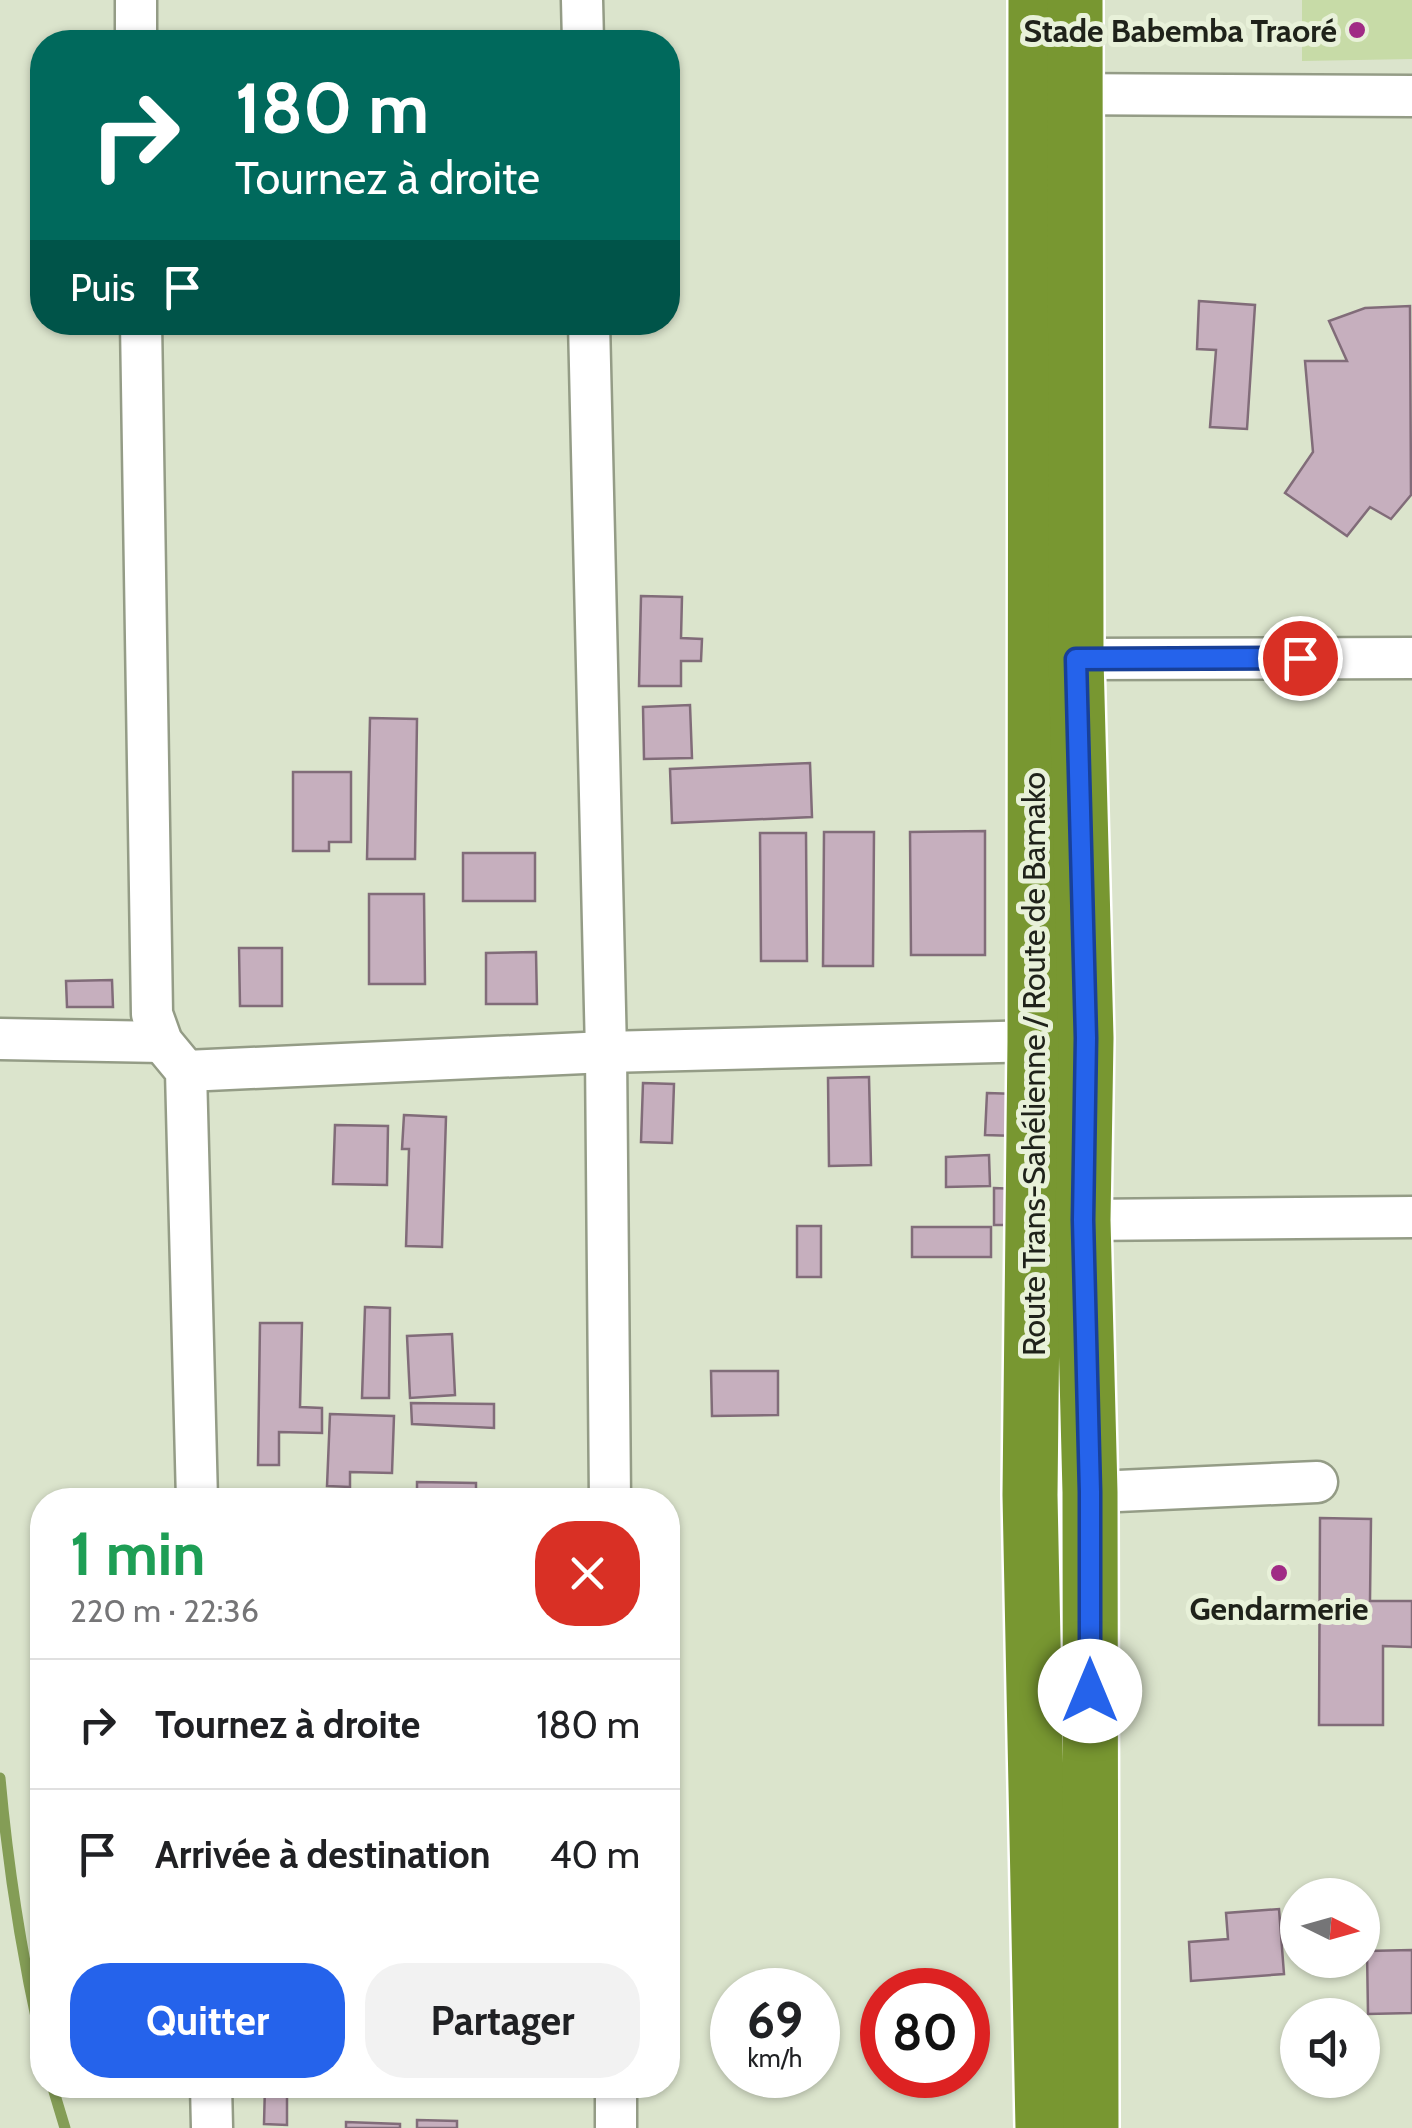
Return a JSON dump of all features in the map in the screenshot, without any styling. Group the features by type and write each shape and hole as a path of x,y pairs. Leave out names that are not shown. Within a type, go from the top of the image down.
{"highway":[{"name":"Route Trans-Sahélienne / Route de Bamako","path":"1036,0 1055,94 1056,661 1035,1041 1030,1495 1044,2128"},
{"name":"Route Trans-Sahélienne / Route de Bamako","path":"1055,94 1075,0"},
{"name":"Route Trans-Sahélienne / Route de Bamako","path":"1056,661 1086,1038 1083,1220 1090,1492 1091,2128"}],"street":[{"path":"136,0 136,30"},
{"path":"582,0 582,30"},
{"path":"1055,94 1412,96"},
{"path":"141,335 152,1014 174,1056 195,1488"},
{"path":"589,335 606,1052 610,1488"},
{"path":"1056,661 1412,658"},
{"path":"0,1039 174,1056 606,1052 1035,1041"},
{"path":"1083,1220 1412,1217"},
{"path":"1030,1495 1317,1482"},
{"path":"211,2098 212,2128"},
{"path":"616,2098 616,2128"}],"green space":[{"name":"Stade Babemba Traoré","path":"1302,0 1412,0 1412,59 1302,61"}],"building":[{"path":"1199,301 1255,305 1247,429 1210,427 1216,350 1197,349"},
{"path":"1410,306 1411,495 1391,519 1370,507 1347,536 1285,493 1313,452 1305,361 1347,361 1329,321 1365,308"},
{"path":"641,596 682,597 681,638 702,639 701,661 681,661 681,686 639,686"},
{"path":"690,705 692,758 644,759 643,707"},
{"path":"370,718 417,719 415,859 367,859"},
{"path":"810,763 812,817 672,823 670,769"},
{"path":"293,772 351,772 351,842 329,842 329,851 293,851"},
{"path":"985,831 985,955 911,955 910,832"},
{"path":"824,832 874,832 873,966 823,966"},
{"path":"760,833 806,833 807,961 761,961"},
{"path":"463,853 535,853 535,901 463,901"},
{"path":"369,894 424,894 425,984 369,984"},
{"path":"239,948 282,948 282,1006 240,1006"},
{"path":"536,952 537,1004 486,1004 486,953"},
{"path":"112,980 113,1007 67,1007 66,981"},
{"path":"869,1077 871,1165 829,1166 828,1078"},
{"path":"643,1083 674,1084 672,1143 641,1142"},
{"path":"987,1093 1020,1094 1019,1136 985,1135"},
{"path":"404,1115 446,1117 442,1247 406,1246 409,1149 402,1149"},
{"path":"335,1125 388,1126 387,1185 333,1184"},
{"path":"989,1155 990,1186 946,1187 946,1157"},
{"path":"994,1188 1017,1189 1017,1225 994,1225"},
{"path":"797,1226 821,1226 821,1277 797,1277"},
{"path":"912,1227 991,1227 991,1257 912,1257"},
{"path":"365,1307 390,1308 389,1398 362,1398"},
{"path":"260,1323 302,1323 300,1407 322,1408 322,1433 279,1432 279,1465 258,1465"},
{"path":"452,1334 455,1395 410,1398 407,1336"},
{"path":"711,1371 778,1371 778,1415 712,1416"},
{"path":"411,1403 494,1404 494,1428 412,1424"},
{"path":"330,1414 394,1416 392,1473 350,1472 350,1487 327,1486"},
{"path":"417,1482 476,1483 476,1488 417,1488"},
{"path":"1320,1518 1371,1519 1370,1601 1412,1601 1412,1647 1383,1646 1383,1725 1319,1725"},
{"path":"1279,1909 1280,1974 1191,1981 1189,1942 1228,1939 1226,1913"},
{"path":"1412,1950 1412,2013 1380,2014 1380,1998 1368,1998 1367,1978 1380,1978 1380,1951"},
{"path":"265,2098 287,2098 287,2125 264,2124"},
{"path":"417,2120 457,2121 457,2128 417,2128"},
{"path":"346,2122 400,2124 400,2128 346,2128"}],"waterway":[{"path":"0,1778 16,1912 30,1988"},
{"path":"56,2098 65,2128"}],"place":[{"name":"Stade Babemba Traoré","path":"1357,30"},
{"name":"Gendarmerie","path":"1279,1573"}],"route":[{"path":"1090,1691 1083,1220 1086,1038 1076,659 1300,658"}]}
